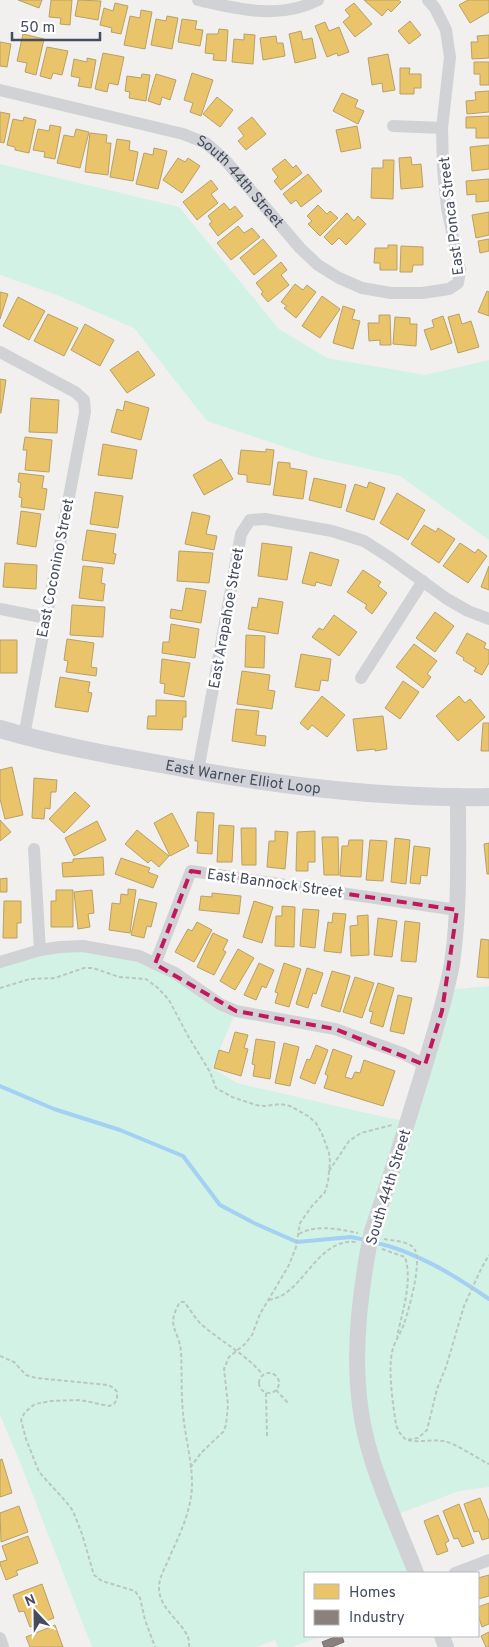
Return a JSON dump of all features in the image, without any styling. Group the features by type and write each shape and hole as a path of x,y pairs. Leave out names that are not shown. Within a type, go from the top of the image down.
{"main road":[{"name":"East Warner Elliot Loop","path":"0,729 111,756 302,787 372,793 489,797"}],"street":[{"path":"198,0 258,11 278,12 298,8 318,0"},
{"name":"East Ponca Street","path":"428,0 435,8 446,30 450,57 442,128 443,169 447,208 460,270 458,283"},
{"name":"South 44th Street","path":"0,90 183,134 206,143 226,161 300,248 318,265 339,278 362,288 391,293 422,293 449,289 458,283"},
{"path":"393,126 442,128"},
{"name":"East Coconino Street","path":"0,352 75,392 84,400 84,412 24,736"},
{"name":"East Arapahoe Street","path":"198,771 241,534 250,520 265,519 332,531 364,541 468,611 489,619"},
{"path":"361,678 423,581"},
{"path":"0,609 46,618"},
{"name":"South 44th Street","path":"416,1572 370,1455 361,1414 356,1344 361,1290 361,1246 364,1232 408,1121 442,1011 452,962 457,910 458,796"},
{"path":"34,849 40,950"},
{"name":"East Bannock Street","path":"155,964 191,871 457,910"},
{"path":"0,962 40,950 82,946 139,956 175,973 220,1004 236,1012 335,1029 404,1054 425,1065"},
{"path":"458,1572 489,1560"},
{"path":"0,1638 3,1647"}],"path":[{"path":"0,988 30,979 54,978 84,968 93,968 119,977 146,979 169,1000 210,1072 216,1088 232,1097 256,1105 280,1104 290,1106 316,1123 326,1144 329,1153 329,1171 325,1192 300,1223 289,1265 260,1314 252,1335 245,1344 228,1357 224,1369 228,1405 226,1425 223,1432 190,1468"},
{"path":"329,1171 349,1142 361,1133 408,1121"},
{"path":"298,1235 309,1229 328,1228 364,1232"},
{"path":"389,1240 410,1245 415,1248 418,1256 418,1268 408,1311 392,1352 394,1412 398,1432 406,1440 416,1442 445,1441 458,1446 472,1456 489,1464"},
{"path":"269,1300 282,1296 312,1264 330,1249 344,1242 361,1246"},
{"path":"386,1250 404,1257 408,1267 397,1340"},
{"path":"406,1440 418,1438 427,1430 437,1389 446,1367 464,1306 480,1269 489,1255"},
{"path":"189,1647 190,1643 187,1634 161,1599 159,1588 161,1576 183,1525 192,1498 182,1411 181,1352 172,1321 180,1302 184,1302 201,1324 237,1350 256,1366 263,1375"},
{"path":"0,1356 14,1362 26,1375 54,1380 102,1384 114,1388 118,1392 118,1399 109,1406 80,1400 35,1404 25,1412 21,1420 39,1472 73,1511 94,1575 102,1580 135,1591 140,1598 145,1620 155,1647"},
{"path":"274,1374 278,1379 279,1385 276,1390 271,1393 266,1392 259,1386 259,1379 263,1375 274,1374"},
{"path":"276,1390 289,1404"},
{"path":"266,1392 266,1436"}],"highlighted area":[{"path":"191,871 457,910 442,1011 425,1065 335,1029 236,1011 155,964"}],"green space":[{"path":"0,164 179,207 279,329 327,358 425,375 489,360 489,540 400,476 314,457 207,421 134,328 57,295 0,275"},
{"path":"60,947 139,956 236,1011 212,1068 237,1083 408,1121 446,990 489,986 489,1487 459,1491 393,1516 416,1572 304,1572 304,1637 318,1637 293,1647 278,1647 275,1640 255,1647 92,1647 0,1415 0,962"}],"building: Homes":[{"path":"18,0 42,0 39,8"},
{"path":"51,0 72,0 70,25 60,24 61,18 49,17"},
{"path":"78,0 101,1 98,20 75,16"},
{"path":"364,0 398,0 401,2 391,12 388,9 382,16"},
{"path":"468,0 489,0 489,12 470,23 459,5"},
{"path":"115,3 128,6 121,34 111,32 112,28 100,25 104,8 113,11"},
{"path":"354,3 372,24 355,37 343,22 350,16 345,10"},
{"path":"141,10 152,12 145,49 124,45 130,16 140,18"},
{"path":"167,16 178,18 172,49 151,45 156,19 166,21"},
{"path":"182,19 197,21 195,29 203,30 200,46 178,42"},
{"path":"410,21 421,35 409,44 398,31"},
{"path":"325,22 329,31 339,27 349,52 338,56 337,53 327,57 315,26"},
{"path":"219,29 228,30 226,61 213,60 214,54 205,53 207,34 218,34"},
{"path":"301,31 303,40 312,38 316,58 295,63 289,34"},
{"path":"23,34 44,39 36,75 25,72 27,63 17,61"},
{"path":"244,34 255,35 253,64 232,62 234,39 244,40"},
{"path":"489,35 489,58 472,59 471,42 478,42 477,36"},
{"path":"276,36 277,43 283,43 285,56 263,60 260,38"},
{"path":"0,42 11,44 7,67 0,66"},
{"path":"47,47 68,51 62,75 53,73 51,79 40,76"},
{"path":"103,53 124,57 118,85 109,83 107,92 95,89"},
{"path":"388,54 395,90 383,92 382,83 372,85 368,58"},
{"path":"87,58 96,60 91,88 78,86 80,78 71,76 74,59 87,62"},
{"path":"474,62 489,62 489,85 480,85 480,74 474,74"},
{"path":"400,68 410,68 409,74 421,74 421,88 414,88 414,94 400,94"},
{"path":"192,73 213,80 201,116 190,112 193,103 184,100"},
{"path":"142,74 150,75 146,101 129,98 130,92 125,91 127,76 141,78"},
{"path":"156,74 176,80 170,100 162,97 160,105 148,101"},
{"path":"489,91 489,112 467,114 466,101 476,100 475,92"},
{"path":"342,93 358,100 355,107 364,111 358,124 333,111"},
{"path":"217,97 233,110 220,127 203,114"},
{"path":"0,112 10,114 4,143 0,142"},
{"path":"489,116 489,138 476,138 476,128 466,128 466,117"},
{"path":"24,117 36,120 29,153 15,150 15,147 7,145 13,119 23,121"},
{"path":"252,117 266,134 246,150 238,141 244,136 238,128"},
{"path":"50,125 61,127 55,159 44,157 45,152 33,150 38,129 49,131"},
{"path":"357,126 361,148 341,152 336,130"},
{"path":"76,129 89,132 80,168 57,163 64,135 74,137"},
{"path":"90,133 107,135 106,143 111,143 108,175 85,172"},
{"path":"117,139 130,141 129,150 138,152 133,181 110,177"},
{"path":"489,145 489,169 472,171 470,147"},
{"path":"154,148 167,151 158,189 136,184 144,153 153,155"},
{"path":"411,157 412,165 421,164 423,187 401,189 399,158"},
{"path":"178,158 185,162 188,158 200,166 182,193 163,180"},
{"path":"285,159 293,168 296,165 302,173 281,190 274,181 278,177 272,169"},
{"path":"383,160 394,160 393,199 371,198 372,168 383,168"},
{"path":"308,174 322,191 301,207 296,200 291,204 283,194"},
{"path":"489,179 489,201 476,202 476,194 467,195 466,181"},
{"path":"211,180 218,189 211,194 218,203 197,220 183,202"},
{"path":"224,203 230,210 235,206 243,216 218,236 209,224 212,222 208,216"},
{"path":"318,205 327,214 330,211 338,218 320,236 308,224 312,221 307,216"},
{"path":"489,212 489,235 476,238 472,215"},
{"path":"347,213 354,221 358,216 366,224 346,245 339,238 332,245 324,237"},
{"path":"238,226 244,233 252,228 260,237 231,260 217,243"},
{"path":"263,239 277,256 254,275 240,258"},
{"path":"489,239 489,251 480,253 478,241"},
{"path":"388,245 397,245 397,270 380,270 380,263 374,263 375,248 388,248"},
{"path":"401,246 423,247 423,265 413,265 412,272 400,272"},
{"path":"281,262 287,270 281,275 289,285 268,302 261,294 263,292 256,283"},
{"path":"295,284 303,290 307,285 316,292 296,318 284,308 287,306 281,302"},
{"path":"487,291 489,292 489,316 478,312"},
{"path":"0,292 8,294 0,319"},
{"path":"322,296 340,309 320,338 302,326"},
{"path":"18,297 45,311 29,340 3,326"},
{"path":"343,306 355,310 352,319 360,321 353,349 333,343"},
{"path":"48,314 78,328 64,356 34,341"},
{"path":"459,314 462,324 471,321 479,347 458,353 448,317"},
{"path":"379,315 390,315 391,345 380,345 380,340 369,341 368,323 379,323"},
{"path":"443,316 452,343 431,350 424,330 434,327 432,320"},
{"path":"395,317 410,318 410,324 417,324 416,346 393,344"},
{"path":"85,324 114,340 100,366 71,350"},
{"path":"138,351 155,375 127,393 110,370"},
{"path":"0,379 6,380 1,413 0,413"},
{"path":"31,398 59,400 57,433 29,432"},
{"path":"125,401 149,408 141,440 111,432 117,409 123,411"},
{"path":"25,437 52,440 49,472 25,470 27,450 23,450"},
{"path":"103,444 137,450 132,479 98,475"},
{"path":"266,449 274,450 270,485 247,482 247,475 238,474 241,450 266,452"},
{"path":"221,459 233,479 204,495 193,475"},
{"path":"278,462 290,463 290,468 307,471 303,499 273,495"},
{"path":"19,473 44,476 42,488 47,489 44,510 21,507 22,498 19,497 21,483 18,482"},
{"path":"314,478 346,485 341,508 309,500"},
{"path":"369,482 385,488 374,520 346,511 355,484 367,488"},
{"path":"95,492 123,496 118,528 90,524"},
{"path":"397,493 425,510 408,540 380,523"},
{"path":"21,511 41,514 36,547 17,544"},
{"path":"192,512 210,516 206,534 217,536 214,550 185,544"},
{"path":"424,525 436,532 438,528 455,539 439,563 411,544"},
{"path":"87,530 116,534 113,553 116,554 114,564 82,560"},
{"path":"262,543 292,547 287,580 258,576"},
{"path":"460,543 475,553 478,549 487,556 468,583 443,566"},
{"path":"179,551 213,553 209,583 177,581"},
{"path":"310,552 339,560 331,586 316,582 315,586 302,583"},
{"path":"5,563 37,565 36,589 3,587"},
{"path":"83,566 103,568 101,583 105,584 103,601 79,598"},
{"path":"489,566 489,590 481,587"},
{"path":"363,570 381,582 378,586 387,593 372,614 365,608 367,605 347,592"},
{"path":"186,588 206,591 201,623 170,618 171,609 182,611"},
{"path":"259,598 283,602 278,634 248,629 252,607 257,608"},
{"path":"72,605 105,607 103,637 70,635"},
{"path":"435,612 454,626 435,652 416,638"},
{"path":"334,615 357,632 339,656 312,637 319,628 323,630"},
{"path":"171,624 199,629 195,658 162,653 163,642 169,642"},
{"path":"467,633 486,643 484,648 489,650 489,663 482,675 474,671 476,668 456,653"},
{"path":"246,635 265,636 264,668 245,667"},
{"path":"67,639 94,643 91,667 97,668 96,676 66,672 68,661 64,660"},
{"path":"0,640 17,640 17,673 0,673"},
{"path":"414,644 437,661 427,674 431,677 423,688 396,667"},
{"path":"301,654 331,659 328,681 321,680 319,691 295,687"},
{"path":"162,659 190,663 184,697 164,693 165,684 160,683"},
{"path":"242,671 270,675 268,690 275,691 272,709 237,704"},
{"path":"60,677 90,682 88,692 92,693 88,712 55,707"},
{"path":"403,681 419,692 400,719 385,708"},
{"path":"322,696 345,715 327,737 312,725 308,730 300,723"},
{"path":"459,696 465,703 470,699 485,717 458,741 436,716"},
{"path":"156,700 186,701 186,717 183,717 182,730 147,729 148,716 156,716"},
{"path":"236,709 259,711 256,735 266,736 265,746 232,741"},
{"path":"383,716 387,749 357,751 353,719"},
{"path":"483,723 489,723 489,751 481,751"},
{"path":"12,767 23,815 5,819 0,799 0,770"},
{"path":"34,778 57,780 56,792 51,792 50,809 45,808 44,819 32,818"},
{"path":"75,792 90,806 64,833 49,819"},
{"path":"197,812 214,813 212,854 197,853 198,841 195,841"},
{"path":"172,813 189,846 170,856 154,823"},
{"path":"0,820 11,832 0,841"},
{"path":"97,821 106,840 74,856 65,838"},
{"path":"219,825 234,826 232,862 217,862"},
{"path":"241,828 256,828 256,865 242,865"},
{"path":"137,830 169,856 159,867 151,860 148,863 125,844"},
{"path":"275,831 288,832 285,869 267,867 269,841 275,841"},
{"path":"315,831 315,862 308,862 308,871 296,871 297,832"},
{"path":"322,837 338,837 339,875 324,875"},
{"path":"395,838 410,840 406,884 391,882"},
{"path":"349,840 363,840 361,877 340,876 342,846 348,846"},
{"path":"370,840 387,841 383,881 366,880"},
{"path":"489,843 489,874 487,874 484,844"},
{"path":"414,846 430,848 427,876 421,875 420,884 410,883"},
{"path":"103,857 104,875 63,877 62,863 73,862 73,859"},
{"path":"121,858 150,868 148,872 158,876 153,888 115,874"},
{"path":"7,878 7,892 0,892 0,879"},
{"path":"128,889 136,890 130,933 109,930 112,903 120,904 121,894 128,895"},
{"path":"56,890 73,890 73,927 51,927 51,901 56,901"},
{"path":"92,890 94,913 88,914 90,927 78,929 74,892"},
{"path":"212,893 241,896 239,914 199,910 201,896 212,897"},
{"path":"139,899 157,903 151,927 147,926 144,938 131,935"},
{"path":"4,901 21,901 21,923 17,923 17,938 3,938"},
{"path":"254,901 273,907 262,943 243,937"},
{"path":"282,906 295,907 294,947 275,946 276,916 282,916"},
{"path":"303,909 319,910 315,948 300,946"},
{"path":"333,913 346,914 341,953 324,951 328,922 332,923"},
{"path":"368,915 369,955 351,956 350,926 358,925 357,916"},
{"path":"378,918 397,921 392,957 374,955"},
{"path":"405,921 420,923 416,962 401,961"},
{"path":"197,922 212,930 194,962 175,952 188,929 192,931"},
{"path":"213,933 228,940 223,950 226,952 214,975 197,967"},
{"path":"481,939 489,940 489,978 477,977"},
{"path":"238,949 254,958 235,990 220,981"},
{"path":"259,963 274,970 266,988 262,986 256,1000 244,995"},
{"path":"284,963 301,969 289,1007 275,1003 278,993 275,992"},
{"path":"307,968 323,973 316,994 313,993 308,1008 296,1004"},
{"path":"332,971 350,976 340,1012 321,1006"},
{"path":"355,977 374,983 362,1018 343,1012"},
{"path":"378,983 394,988 383,1027 370,1023 373,1012 369,1011"},
{"path":"398,995 412,998 404,1034 390,1031"},
{"path":"235,1032 248,1035 244,1048 248,1049 241,1076 214,1068 219,1050 229,1053"},
{"path":"256,1039 275,1042 270,1079 253,1076 255,1065 252,1064"},
{"path":"284,1043 299,1047 290,1086 275,1083"},
{"path":"316,1045 328,1050 315,1084 300,1078 307,1059 310,1060"},
{"path":"333,1049 352,1056 345,1077 352,1079 355,1072 360,1073 364,1060 395,1071 383,1106 324,1088 328,1076 325,1074"},
{"path":"2,1459 12,1493 0,1497 0,1460"},
{"path":"480,1498 489,1521 489,1538 482,1540 479,1531 474,1532 464,1504"},
{"path":"459,1504 474,1543 462,1547 458,1538 454,1539 443,1511"},
{"path":"19,1506 28,1532 1,1542 0,1513"},
{"path":"438,1515 449,1541 445,1543 448,1551 437,1555 424,1521"},
{"path":"28,1536 38,1563 16,1571 18,1575 6,1580 0,1564 0,1562 7,1560 2,1546"},
{"path":"489,1575 489,1596 479,1599 479,1578"},
{"path":"42,1584 54,1618 30,1627 24,1611 19,1612 13,1595"},
{"path":"489,1603 489,1624 482,1627 479,1618 479,1607"},
{"path":"55,1625 63,1647 30,1647 26,1637"},
{"path":"489,1632 489,1647 486,1647 481,1636"}],"building: Industry":[{"path":"334,1637 342,1637 344,1642 332,1647 324,1647 322,1642"}],"waterway":[{"path":"0,1086 54,1109 120,1130 183,1156 220,1205 297,1242 351,1237 366,1240"},
{"path":"373,1242 404,1251 434,1265 489,1299"}]}
